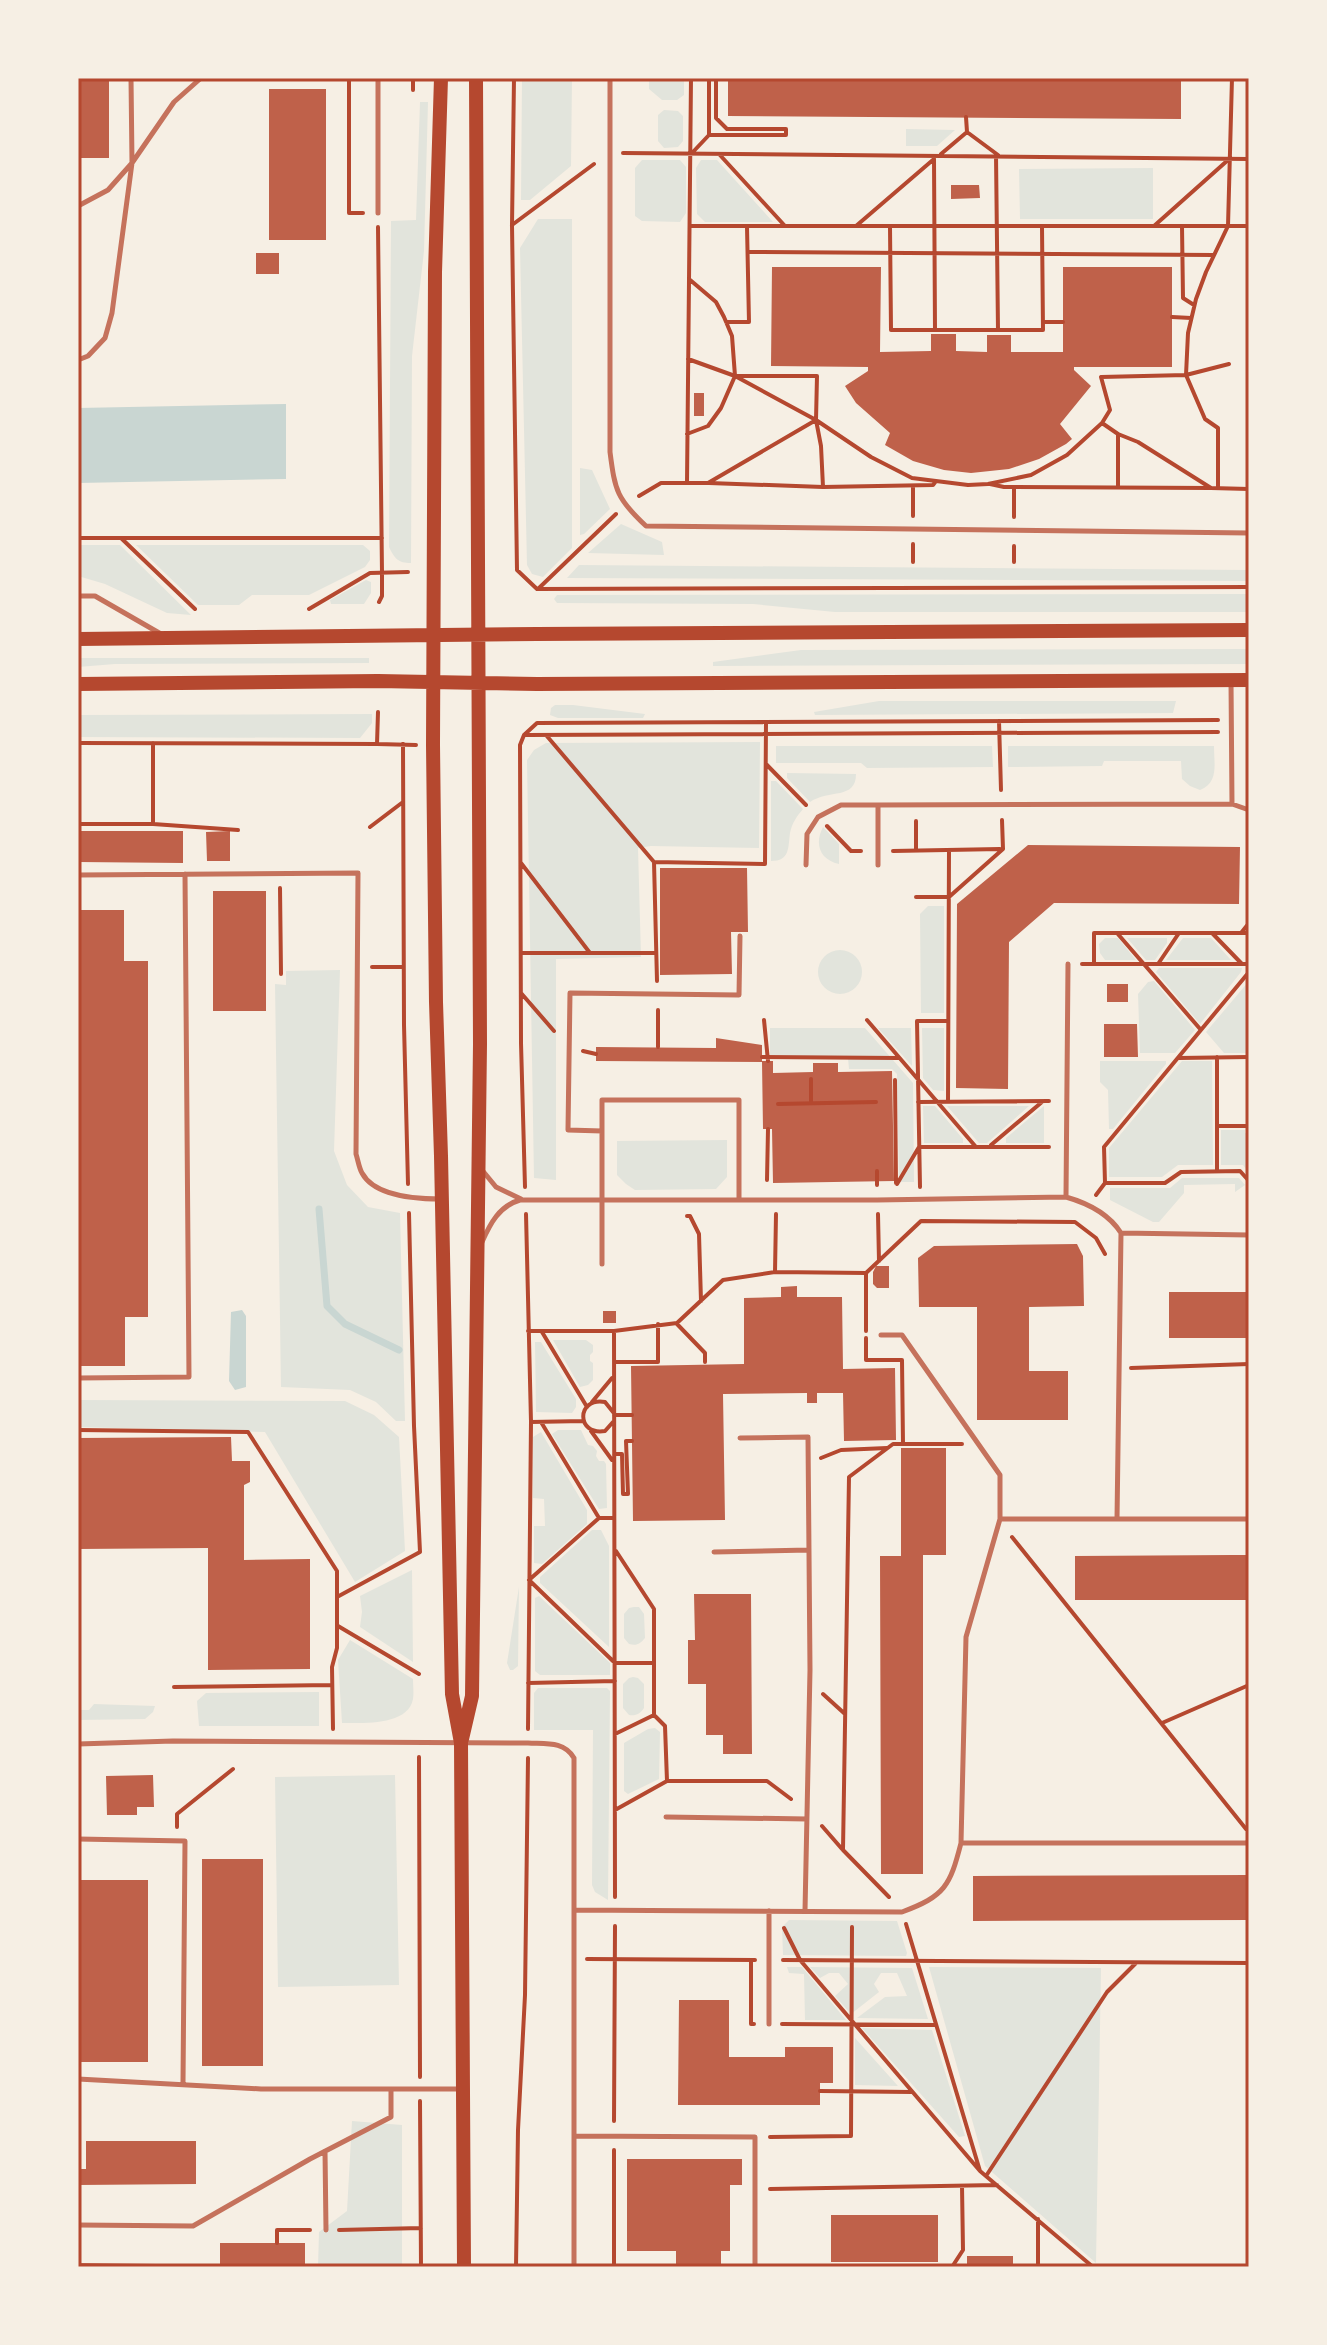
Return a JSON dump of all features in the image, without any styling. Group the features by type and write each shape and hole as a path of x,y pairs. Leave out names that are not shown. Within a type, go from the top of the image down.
{"main road":[{"path":"441,78 435,272 433,635 436,1002 452,1694 461,1743 464,2267"},
{"path":"461,1743 472,1696 478,1156 476,78"},
{"path":"78,639 1249,630"},
{"path":"78,684 1249,680"}],"lane":[{"path":"78,360 88,356 105,338 112,313 132,163 131,78"},
{"path":"78,206 108,190 132,163 174,102 201,78"},
{"path":"378,78 378,213"},
{"path":"610,78 610,452 614,484 624,506 646,526 1249,533"},
{"path":"78,596 95,596 169,639"},
{"path":"1231,680 1232,804"},
{"path":"806,865 807,834 818,817 841,805 1232,804 1249,810"},
{"path":"878,805 878,865"},
{"path":"78,875 358,873 356,1154 363,1175 380,1188 420,1199 442,1199"},
{"path":"78,1378 189,1377 185,874"},
{"path":"602,1131 568,1130 570,993 739,995 740,936"},
{"path":"1066,1197 1068,964"},
{"path":"602,1264 602,1100 739,1100 739,1200"},
{"path":"478,1156 485,1175 496,1187 526,1200"},
{"path":"477,1256 498,1213 510,1203 526,1200 1066,1197 1082,1201 1116,1225 1121,1233 1117,1519"},
{"path":"1121,1233 1249,1235"},
{"path":"574,1910 902,1912 922,1904 941,1891 953,1875 961,1843 966,1637 1000,1519 1000,1475 902,1335 881,1335"},
{"path":"740,1438 808,1437 810,1683 805,1911"},
{"path":"1000,1519 1249,1519"},
{"path":"714,1552 809,1550"},
{"path":"78,1744 173,1741 528,1743 556,1744 568,1749 574,1758 574,2267"},
{"path":"666,1817 807,1819"},
{"path":"78,1839 185,1841 183,2084"},
{"path":"961,1843 1247,1843 1249,1840"},
{"path":"769,2024 773,1911"},
{"path":"78,2079 261,2089 463,2089"},
{"path":"78,2225 193,2226 391,2117 391,2089"},
{"path":"574,2136 755,2137 755,2267"},
{"path":"325,2151 326,2230"}],"path":[{"path":"349,78 349,213 378,213 382,538 382,596 379,602"},
{"path":"413,78 413,90"},
{"path":"514,78 512,225 517,570 537,589 1249,587"},
{"path":"687,483 691,78"},
{"path":"691,154 709,135 709,78"},
{"path":"709,135 786,135 786,129 727,129 716,118 716,78"},
{"path":"1218,488 1218,428 1205,419 1186,375 1188,333 1194,305 1228,226 1232,78"},
{"path":"966,117 967,132 997,155"},
{"path":"855,227 967,132"},
{"path":"512,225 611,153 1249,159"},
{"path":"719,154 785,227"},
{"path":"997,155 998,330"},
{"path":"934,159 935,330"},
{"path":"1154,226 1230,159"},
{"path":"690,226 1249,226"},
{"path":"1182,226 1183,298 1194,305"},
{"path":"726,322 749,322 747,227"},
{"path":"890,227 891,330 1043,330 1042,227"},
{"path":"748,252 1214,255"},
{"path":"687,434 708,426 721,408 735,376 732,336 726,322 716,302 689,279"},
{"path":"1172,317 1191,318"},
{"path":"1043,322 1063,322"},
{"path":"688,359 735,376 912,478 968,485 1031,475 1067,455 1102,423 1110,410 1101,377 1186,375 1229,364"},
{"path":"735,376 817,376 816,420 823,487"},
{"path":"708,483 816,420"},
{"path":"1102,423 1211,488"},
{"path":"1118,434 1118,487"},
{"path":"537,589 624,506 661,483 823,487 933,485 936,481"},
{"path":"988,484 1004,487 1249,489"},
{"path":"78,538 382,538"},
{"path":"121,538 195,609"},
{"path":"309,609 370,573 408,572"},
{"path":"377,744 378,712"},
{"path":"526,1189 520,745 524,735 537,723 1232,720"},
{"path":"999,721 1001,790"},
{"path":"654,862 765,864 766,722"},
{"path":"524,735 1232,732"},
{"path":"521,953 656,951 654,862 546,735"},
{"path":"78,743 422,745"},
{"path":"151,831 153,743"},
{"path":"337,1597 420,1552 414,1426 404,967 403,744"},
{"path":"766,764 806,805"},
{"path":"370,827 403,802"},
{"path":"1002,816 1003,849"},
{"path":"916,821 916,851"},
{"path":"78,824 152,824 238,830"},
{"path":"826,824 851,851 861,851"},
{"path":"892,851 1003,849"},
{"path":"916,897 949,897 1003,849"},
{"path":"948,1102 949,850"},
{"path":"520,861 590,953"},
{"path":"280,873 281,974"},
{"path":"1241,933 1249,923"},
{"path":"1094,964 1094,933 1249,933"},
{"path":"1117,933 1201,1030"},
{"path":"1158,964 1179,933"},
{"path":"1212,933 1242,964"},
{"path":"1068,964 1249,964"},
{"path":"357,967 404,967"},
{"path":"1095,1195 1105,1183 1104,1147 1249,972"},
{"path":"764,1020 766,1058 898,1058"},
{"path":"867,1020 976,1147"},
{"path":"920,1195 917,1021 948,1021"},
{"path":"1217,1057 1217,1171"},
{"path":"1178,1058 1249,1057"},
{"path":"811,1079 811,1103"},
{"path":"895,1080 896,1185 919,1147"},
{"path":"918,1102 1045,1101 989,1147"},
{"path":"778,1104 876,1102"},
{"path":"1217,1126 1249,1126"},
{"path":"767,1180 768,1129"},
{"path":"919,1147 1049,1147"},
{"path":"877,1171 879,1262"},
{"path":"1105,1183 1165,1183 1181,1172 1217,1171 1240,1171 1249,1181"},
{"path":"775,1272 776,1200"},
{"path":"516,2267 518,2130 525,1995 528,1743 531,1422 526,1212"},
{"path":"675,1216 690,1216 699,1234 701,1301"},
{"path":"527,1331 614,1331 677,1323 723,1280 775,1272 866,1273 921,1221 1075,1222 1096,1238 1105,1254"},
{"path":"866,1273 866,1360 902,1360 903,1444"},
{"path":"677,1323 705,1353 705,1362"},
{"path":"614,1362 658,1362 658,1324"},
{"path":"614,1331 614,2267"},
{"path":"542,1332 588,1405"},
{"path":"1120,1369 1249,1364"},
{"path":"614,1376 588,1405 583,1416 614,1462"},
{"path":"588,1405 605,1402 612,1409 614,1417 605,1431 590,1430"},
{"path":"614,1417 632,1415"},
{"path":"531,1422 584,1421"},
{"path":"541,1422 599,1518"},
{"path":"78,1430 248,1432 337,1571 337,1648 332,1667 333,1731"},
{"path":"614,1441 629,1441 628,1494 623,1494 622,1454 614,1454"},
{"path":"843,1850 849,1477 893,1444 963,1444"},
{"path":"808,1463 841,1450 888,1448"},
{"path":"529,1580 599,1518 614,1518"},
{"path":"1012,1537 1249,1832"},
{"path":"615,1549 654,1609 654,1715 665,1726 667,1781"},
{"path":"529,1580 615,1663 654,1663"},
{"path":"337,1626 419,1674"},
{"path":"528,1683 615,1681"},
{"path":"810,1683 845,1714"},
{"path":"174,1687 332,1685"},
{"path":"1162,1723 1249,1685"},
{"path":"615,1734 654,1715"},
{"path":"419,1744 421,2267"},
{"path":"177,1814 233,1769"},
{"path":"615,1810 667,1781 767,1781 807,1810 890,1898 899,1899 980,2171"},
{"path":"773,1911 800,1960 980,2171 1093,2267"},
{"path":"755,2137 851,2136 852,1911"},
{"path":"574,1959 614,1959"},
{"path":"751,1960 751,2024 936,2025"},
{"path":"917,1961 1249,1963"},
{"path":"986,2176 1107,1992 1136,1963"},
{"path":"820,2091 912,2092"},
{"path":"755,2190 997,2185"},
{"path":"952,2267 963,2250 962,2186"},
{"path":"1038,2219 1038,2267"},
{"path":"277,2243 277,2230 421,2228"}],"shaded area":[{"path":"522,78 572,78 571,166 530,200 521,200"},
{"path":"649,78 684,78 684,95 677,100 662,100 649,89"},
{"path":"420,102 428,102 424,251 412,356 411,563 397,560 389,547 391,221 416,220"},
{"path":"664,110 678,111 683,116 683,141 678,147 664,148 658,141 658,115"},
{"path":"906,129 955,130 937,146 906,146"},
{"path":"642,160 680,160 686,167 686,213 680,222 642,221 635,216 635,168"},
{"path":"701,160 717,160 773,222 705,222 697,214 696,168"},
{"path":"1153,168 1153,219 1020,219 1019,169"},
{"path":"538,219 572,219 572,548 543,577 532,574 527,565 520,248"},
{"path":"286,404 286,479 78,483 78,408"},
{"path":"580,468 592,470 610,509 580,535"},
{"path":"621,524 662,542 664,555 588,553"},
{"path":"78,545 120,545 191,615 167,613 105,584 78,576"},
{"path":"136,545 363,545 370,551 370,560 365,567 309,595 252,595 239,605 198,605"},
{"path":"579,565 1249,570 1249,581 567,578"},
{"path":"366,580 371,582 371,593 364,604 331,604 330,600"},
{"path":"1249,594 1249,612 835,612 753,604 557,603 554,599 557,595"},
{"path":"1249,649 1249,664 713,666 713,662 801,650"},
{"path":"78,658 369,658 369,663 115,664 78,667"},
{"path":"879,701 1176,701 1173,713 815,715 814,712"},
{"path":"555,705 645,714 643,718 558,718 550,715"},
{"path":"372,714 372,723 360,738 78,737 78,715"},
{"path":"760,742 759,848 638,848 641,957 556,959 556,1180 534,1178 527,760 534,750 546,743"},
{"path":"776,746 992,746 993,767 867,768 861,763 776,763"},
{"path":"1008,746 1214,746 1214,772 1210,782 1200,790 1182,779 1181,761 1104,761 1102,766 1008,767"},
{"path":"787,773 856,774 851,788 810,802 787,778"},
{"path":"771,781 776,781 803,809 792,826 785,856 771,861"},
{"path":"823,827 839,844 839,864 827,859 820,850 819,839"},
{"path":"928,906 944,906 944,1013 921,1013 920,914"},
{"path":"1105,938 1118,938 1136,960 1105,960 1099,944"},
{"path":"1127,938 1167,938 1167,943 1155,960 1146,960"},
{"path":"1183,938 1211,938 1231,960 1166,960"},
{"path":"840,950 856,956 862,972 856,988 840,994 824,988 818,972 824,956"},
{"path":"1159,968 1242,968 1200,1024 1156,972"},
{"path":"340,970 334,1151 347,1185 368,1207 400,1213 405,1421 396,1421 376,1402 350,1390 281,1387 275,984 286,985 286,971"},
{"path":"1154,981 1195,1030 1175,1053 1140,1053 1138,994 1148,982"},
{"path":"1249,981 1249,1053 1224,1053 1206,1032"},
{"path":"770,1028 865,1028 913,1083 914,1182 899,1182 897,1074 892,1069 849,1069 848,1058 770,1058"},
{"path":"878,1028 911,1028 912,1066"},
{"path":"922,1028 944,1028 944,1091 933,1090 923,1078"},
{"path":"1100,1061 1166,1061 1113,1129 1109,1129 1108,1090 1100,1082"},
{"path":"1182,1061 1212,1061 1213,1165 1178,1165 1162,1177 1109,1177 1109,1148"},
{"path":"923,1106 935,1106 963,1139 963,1143 924,1143"},
{"path":"947,1106 1029,1106 987,1143 979,1143"},
{"path":"1044,1106 1044,1143 1006,1143 1006,1138"},
{"path":"1221,1130 1245,1130 1249,1133 1249,1173 1243,1165 1221,1165"},
{"path":"727,1140 727,1177 716,1189 635,1190 617,1175 617,1141"},
{"path":"1182,1178 1239,1178 1245,1185 1235,1192 1235,1184 1184,1185 1184,1193 1159,1222 1153,1222 1110,1200 1110,1188 1170,1188"},
{"path":"242,1310 246,1316 246,1387 235,1390 229,1381 231,1312"},
{"path":"553,1340 586,1340 593,1345 590,1361 593,1363 593,1380 588,1385 580,1387"},
{"path":"535,1342 541,1342 576,1399 572,1413 536,1412"},
{"path":"78,1400 345,1401 374,1415 399,1437 405,1551 355,1582 265,1432 78,1427"},
{"path":"558,1430 581,1430 588,1445 597,1451 599,1461 606,1464 607,1508 599,1509 552,1434"},
{"path":"541,1432 587,1510 587,1524 542,1564 534,1563 534,1526 545,1526 544,1499 533,1498 533,1437"},
{"path":"592,1530 601,1530 609,1546 609,1647 540,1583 540,1577"},
{"path":"412,1570 413,1662 360,1627 360,1596"},
{"path":"519,1587 518,1666 510,1670 507,1663"},
{"path":"539,1596 610,1663 610,1675 540,1675 535,1671 535,1598"},
{"path":"639,1607 644,1614 645,1638 640,1643 629,1644 624,1638 624,1614 629,1608"},
{"path":"350,1640 413,1679 413,1699 403,1714 383,1721 342,1723 338,1660"},
{"path":"633,1677 644,1684 644,1708 638,1714 629,1715 623,1708 623,1684"},
{"path":"538,1688 607,1688 610,1691 608,1900 595,1892 592,1885 593,1730 534,1730 534,1693"},
{"path":"319,1692 319,1726 199,1726 197,1701 206,1693"},
{"path":"94,1704 155,1706 145,1719 78,1720 78,1710 89,1710"},
{"path":"655,1728 660,1732 659,1779 628,1794 624,1791 624,1743"},
{"path":"395,1775 399,1985 278,1987 275,1777"},
{"path":"789,1920 897,1921 907,1953 906,1956 783,1955 782,1927"},
{"path":"787,1967 802,1967 846,2020 805,2020 804,1974 789,1973"},
{"path":"810,1967 912,1968 928,2019 857,2018 885,1997 907,1996 897,1973 881,1973 874,1984 879,1992 851,2014 835,1996 848,1984 839,1973 829,1973 820,1978"},
{"path":"929,1967 1101,1968 1096,2263 985,2166"},
{"path":"862,2028 932,2030 965,2136 959,2137"},
{"path":"855,2038 898,2086 855,2085"},
{"path":"352,2121 402,2125 402,2267 318,2267 319,2232 347,2211"}],"building":[{"path":"78,78 109,78 109,158 78,158"},
{"path":"728,78 1181,78 1181,119 728,116"},
{"path":"269,89 326,89 326,240 269,240"},
{"path":"951,185 979,185 980,198 951,199"},
{"path":"256,253 279,253 279,274 256,274"},
{"path":"772,267 881,267 880,352 931,351 931,334 956,334 956,351 987,352 987,335 1011,335 1011,352 1063,352 1063,267 1172,267 1172,367 1074,367 1091,386 1060,424 1072,439 1066,444 1039,459 1009,469 971,473 944,470 913,461 885,445 890,433 856,403 845,386 868,371 868,367 771,366"},
{"path":"694,393 704,393 704,416 694,416"},
{"path":"78,831 183,831 183,863 78,862"},
{"path":"230,831 230,861 207,861 206,832"},
{"path":"1028,845 1240,847 1239,904 1054,903 1009,942 1008,1089 956,1088 957,904"},
{"path":"660,868 747,868 748,932 731,932 732,974 660,975"},
{"path":"213,891 266,891 266,1011 213,1011"},
{"path":"78,910 124,910 124,961 148,961 148,1317 125,1317 125,1366 78,1366"},
{"path":"1107,984 1128,984 1128,1002 1107,1002"},
{"path":"1104,1024 1137,1024 1138,1057 1104,1057"},
{"path":"716,1038 762,1045 762,1061 773,1061 773,1073 813,1072 813,1063 838,1063 838,1072 892,1071 894,1181 773,1183 772,1129 763,1129 762,1062 596,1061 596,1047 716,1048"},
{"path":"1077,1244 1083,1256 1084,1306 1029,1307 1029,1371 1068,1371 1068,1420 977,1420 977,1307 919,1307 918,1258 934,1246"},
{"path":"876,1266 889,1266 889,1288 877,1288 873,1284"},
{"path":"797,1286 797,1297 842,1297 843,1369 895,1368 896,1440 844,1441 843,1393 817,1393 817,1403 807,1403 807,1393 723,1394 725,1520 633,1521 631,1366 744,1364 744,1298 781,1297 781,1287"},
{"path":"1169,1292 1249,1292 1249,1338 1169,1338"},
{"path":"603,1311 616,1311 616,1323 603,1323"},
{"path":"1246,1404 1249,1404 1249,1449 1246,1449"},
{"path":"231,1437 232,1461 250,1461 250,1482 244,1485 244,1560 310,1559 310,1669 208,1670 208,1548 78,1549 78,1438"},
{"path":"901,1448 946,1448 946,1555 923,1555 923,1874 881,1874 880,1556 901,1556"},
{"path":"1249,1555 1249,1600 1075,1600 1075,1556"},
{"path":"694,1594 751,1594 752,1754 723,1754 723,1735 706,1735 706,1684 688,1684 688,1640 695,1640"},
{"path":"153,1775 154,1807 137,1807 137,1815 107,1815 106,1776"},
{"path":"202,1859 263,1859 263,2066 202,2066"},
{"path":"1249,1875 1249,1920 973,1921 973,1876"},
{"path":"78,1880 148,1880 148,2062 78,2062"},
{"path":"679,2000 729,2000 729,2057 785,2057 785,2047 833,2047 833,2083 820,2083 820,2105 678,2105"},
{"path":"86,2141 196,2141 196,2184 78,2185 78,2169 86,2169"},
{"path":"627,2159 742,2159 742,2185 730,2185 730,2251 721,2251 721,2267 676,2267 676,2251 627,2251"},
{"path":"831,2215 938,2215 938,2262 831,2262"},
{"path":"220,2243 305,2243 305,2267 220,2267"},
{"path":"967,2256 1013,2256 1013,2267 967,2267"},
{"path":"78,2263 156,2264 156,2267 78,2267"}],"waterway":[{"path":"319,1209 327,1306 345,1324 399,1350"}]}
